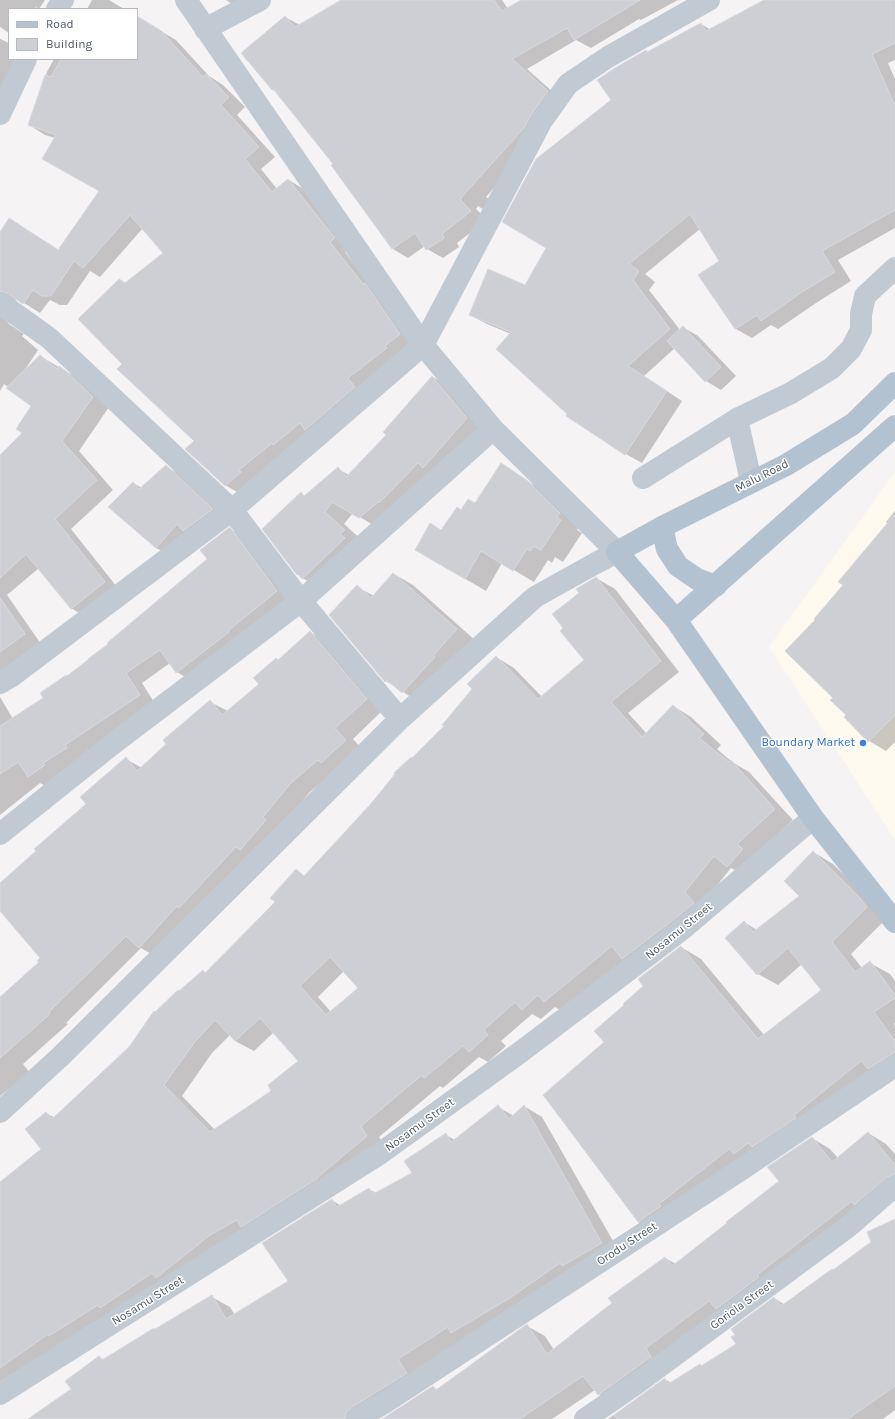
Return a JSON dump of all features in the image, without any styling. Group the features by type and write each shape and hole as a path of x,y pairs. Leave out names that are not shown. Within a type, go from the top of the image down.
{"main road":[{"name":"Malu Road","path":"617,552 662,526 786,465 853,424 895,384"},
{"path":"676,620 895,426"},
{"path":"662,526 667,549 678,566 697,579 716,586"},
{"path":"617,552 676,620 813,818 895,922"}],"street":[{"path":"0,1112 61,1056 400,719 535,597 617,552 493,429 424,345 186,0"},
{"path":"205,29 260,0"},
{"path":"0,683 232,510 424,345 541,122 568,84 608,57 709,0"},
{"path":"0,114 26,60"},
{"path":"643,478 737,419 791,393 832,368 851,349 861,330 861,314 865,296 895,268"},
{"path":"0,303 49,338 232,510 301,600 400,719"},
{"path":"737,419 751,481"},
{"path":"0,834 114,743 301,600 493,429"},
{"name":"Nosamu Street","path":"0,1394 378,1155 522,1051 680,931 813,818"},
{"name":"Orodu Street","path":"357,1419 384,1404 742,1169 895,1066"},
{"name":"Goriola Street","path":"585,1419 636,1384 848,1227 895,1186"}],"shaded area":[{"name":"Boundary Market","path":"895,472 895,840 769,647"}],"building":[{"path":"341,0 494,0 502,11 521,0 640,0 574,40 567,28 512,59 548,91 531,115 524,128 460,199 471,211 442,234 444,238 426,250 415,233 392,249 331,165 333,164 274,90 272,90 241,53 285,16 295,27"},
{"path":"764,0 895,0 895,43 872,54 895,106 895,210 822,251 835,272 802,292 761,321 757,315 735,329 698,275 719,261 690,214 629,264 639,271 633,280 670,329 628,366 667,391 625,455 566,416 567,414 496,349 511,332 469,315 488,269 525,285 546,248 502,222 536,159 611,100 597,80 646,50 647,52 701,23 706,31"},
{"path":"138,17 163,32 203,77 206,74 229,97 221,105 259,147 245,159 272,192 288,179 335,238 330,242 363,284 365,283 400,334 385,346 387,348 348,378 355,387 305,430 300,423 273,445 272,443 239,470 241,472 225,486 185,449 194,441 117,369 122,364 78,319 119,279 125,283 163,253 130,215 83,268 74,261 51,296 42,296 33,290 23,304 7,293 0,291 0,232 9,218 58,250 99,191 42,159 56,135 28,125 45,75 51,77 60,60 138,60"},
{"path":"683,326 721,367 705,382 667,341"},
{"path":"40,355 57,369 59,366 66,371 93,397 62,441 97,480 55,519 105,582 71,609 26,554 0,578 0,455 22,433 16,429 31,406 6,388"},
{"path":"432,376 467,418 423,468 418,463 379,503 378,502 359,518 332,502 325,512 345,530 340,534 345,538 302,579 298,574 297,575 262,529 301,492 304,496 338,467 346,477 386,435 383,432"},
{"path":"501,463 528,481 560,513 557,517 561,520 541,550 534,546 530,551 527,549 513,571 481,551 465,579 415,550 430,523 441,530 457,507 461,510 468,499 475,503"},
{"path":"166,465 213,509 183,531 177,524 156,548 108,507 133,482 139,489"},
{"path":"895,514 895,715 868,742 844,717 846,715 830,700 833,698 785,651 815,620 814,619 843,585 838,582"},
{"path":"230,527 277,591 228,631 229,632 176,673 160,650 126,673 140,695 65,745 67,748 43,763 45,765 28,777 18,762 0,774 0,726 43,698 40,693 66,675 67,676 108,644 107,643 207,559 200,550"},
{"path":"393,573 457,629 433,656 435,657 402,693 387,680 385,682 329,615 357,585 371,598"},
{"path":"596,577 661,661 611,702 642,737 673,705 704,734 699,738 729,762 731,760 775,809 737,844 743,849 727,867 714,856 685,892 694,903 622,959 612,946 544,1002 538,995 522,1010 515,1002 484,1030 488,1035 469,1052 463,1046 424,1078 422,1075 361,1126 367,1136 318,1178 241,1227 237,1220 210,1235 156,1278 152,1273 100,1308 98,1305 49,1336 48,1334 0,1368 0,1182 41,1149 25,1129 46,1112 52,1119 129,1047 154,1011 155,1012 178,990 179,991 203,970 205,973 275,902 270,898 296,869 304,876 370,805 395,774 394,773 411,757 412,758 444,726 442,725 472,689 467,684 496,656 538,699 584,660 560,631 563,628 552,614 579,593 576,589","holes":["330,957 358,988 326,1015 300,986","260,1018 298,1061 268,1085 271,1091 210,1132 164,1085 194,1043 215,1020 235,1041"]},
{"path":"0,598 25,634 0,652"},
{"path":"310,631 367,699 335,728 346,740 321,763 318,760 291,783 263,817 266,820 240,850 236,847 179,908 177,906 139,948 126,936 49,1012 50,1014 0,1058 0,997 39,962 37,961 40,958 0,911 0,883 36,851 34,849 86,804 80,797 126,757 137,771 166,744 163,740 210,700 222,715 259,684 253,678 276,658 278,660"},
{"path":"813,851 867,907 832,942 855,972 870,961 895,995 895,998 874,1012 895,1041 895,1052 868,1069 861,1061 794,1115 796,1118 752,1147 748,1143 734,1154 729,1149 659,1204 661,1206 638,1222 543,1095 604,1042 594,1031 643,986 638,979 681,946 758,1039 821,990 788,948 757,975 725,938 744,921 753,932 799,896 784,881"},
{"path":"498,1105 509,1119 524,1105 602,1243 562,1266 560,1263 510,1298 451,1333 448,1327 398,1359 407,1373 351,1408 346,1413 345,1419 28,1419 71,1389 65,1381 99,1356 102,1360 212,1295 226,1319 288,1281 262,1243 332,1199 337,1207 369,1188 373,1194 412,1173 404,1161 446,1133 451,1142"},
{"path":"868,1132 895,1165 895,1174 887,1177 854,1205 852,1201 757,1275 759,1277 716,1309 709,1301 646,1348 651,1357 598,1395 583,1376 520,1419 382,1419 433,1386 436,1390 527,1324 547,1354 612,1303 608,1298 665,1257 672,1266 779,1181 767,1167 812,1137 832,1162"},
{"path":"895,1219 895,1386 848,1419 617,1419 614,1415 665,1378 668,1384 700,1364 701,1366 736,1344 731,1337 735,1335 731,1329 774,1297 781,1306 871,1242 867,1232"}],"place":[{"name":"Boundary Market","path":"863,743"}]}
